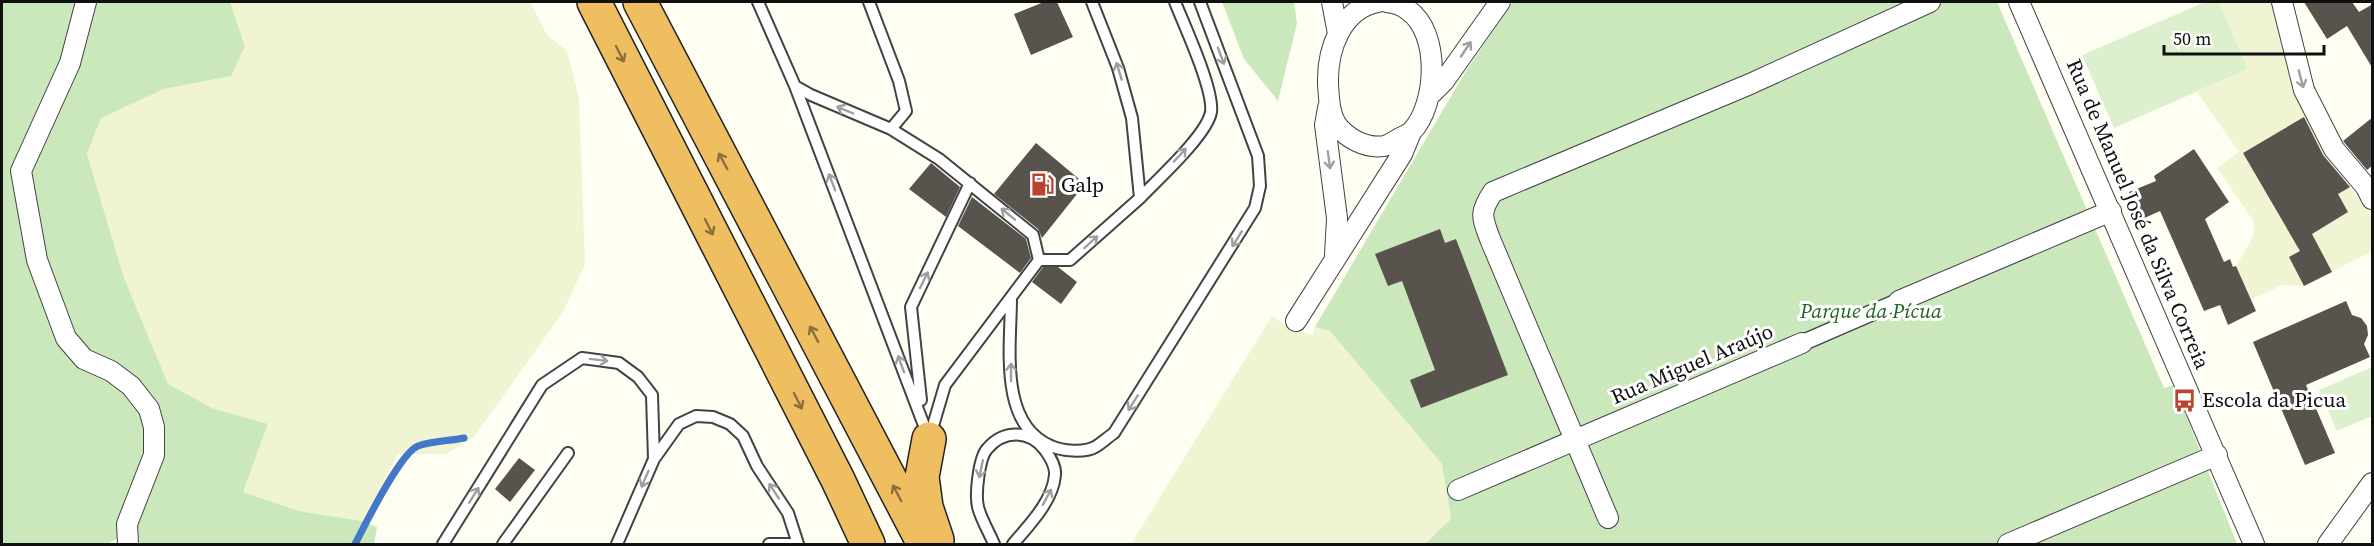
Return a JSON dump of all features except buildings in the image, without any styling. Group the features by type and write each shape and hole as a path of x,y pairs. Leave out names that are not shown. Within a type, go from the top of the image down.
{"highway":[{"path":"594,2 838,480 868,544"},
{"path":"640,2 924,544"},
{"path":"929,439 922,477 926,507 939,544"}],"street":[{"path":"86,2 70,63 21,171 37,260 66,338 84,359 111,371 131,386 149,410 154,427 154,455 127,524 128,544"},
{"path":"1332,2 1338,34"},
{"path":"1335,256 1337,218 1325,125 1329,102 1328,71 1332,49 1342,26 1366,4 1378,2"},
{"path":"1387,2 1399,4 1410,11 1423,27 1430,49 1432,67 1430,95"},
{"path":"1296,321 1335,256 1402,154 1430,95 1444,81 1500,2"},
{"path":"1608,518 1482,218 1482,207 1493,192 1750,84 1930,2"},
{"name":"Rua de Manuel José da Silva Correia","path":"2019,2 2254,544"},
{"path":"2282,2 2304,90 2334,149 2366,187 2373,199"},
{"path":"1329,102 1336,123 1348,136 1362,143 1385,146 1411,132"},
{"name":"Rua Miguel Araújo","path":"1458,490 2111,211"},
{"path":"2008,544 2217,455"},
{"path":"2328,544 2369,492"}],"lane":[{"path":"758,2 795,86 929,439"},
{"path":"869,2 899,81 906,111 891,129"},
{"path":"1092,2 1118,68 1132,118 1140,198"},
{"path":"1040,260 1070,260 1140,198 1199,135 1211,112 1206,80 1175,2"},
{"path":"994,544 978,506 979,472 986,450 1004,435 1024,434 1061,451 1094,448 1114,433 1256,208 1260,186 1258,156 1200,2"},
{"path":"795,86 891,129 939,159 1034,235 1040,260"},
{"path":"929,439 918,391 911,307 970,183"},
{"path":"929,439 945,385 1040,260"},
{"path":"1011,298 1010,383 1019,419 1052,459 1056,473 1050,495 1013,544"},
{"path":"443,544 542,385 582,358 619,363 638,377 652,395 654,459"},
{"path":"617,544 654,459 679,424 696,417 713,417 730,424 743,436 757,466 788,513 798,544 769,544"},
{"path":"503,544 568,453"}],"green space":[{"path":"2,2 230,2 245,46 231,76 164,89 101,118 87,154 124,278 168,384 212,408 268,424 243,492 299,511 362,521 377,527 374,544 140,544 136,530 106,544 2,544"},
{"path":"230,2 530,2 547,35 567,51 579,98 585,264 563,312 474,437 446,454 398,454 362,521 299,511 243,492 268,424 212,408 168,385 124,278 87,154 101,118 164,89 231,76 245,46"},
{"path":"1222,2 1294,2 1297,23 1278,101 1244,59"},
{"name":"Parque da Pícua","path":"1513,2 1997,2 2164,388 2174,385 2237,544 1425,544 1451,519 1442,464 1330,331 1315,327 1466,71"},
{"path":"2205,2 2219,2 2248,69 2114,128 2082,55"},
{"path":"2219,2 2272,2 2299,93 2308,115 2350,187 2372,218 2372,251 2304,286 2282,285 2248,301 2248,292 2236,266 2253,237 2254,222 2217,168 2239,152 2197,92 2248,69"},
{"path":"1272,316 1292,330 1313,335 1315,327 1330,331 1442,464 1451,519 1425,544 1131,544"},
{"path":"2372,367 2372,416 2337,431 2319,390"}],"waterway":[{"path":"355,544 393,475 411,451 423,444 464,438"}],"place":[{"name":"Galp","path":"1043,185"},
{"name":"Escola da Picua","path":"2184,400"}]}
